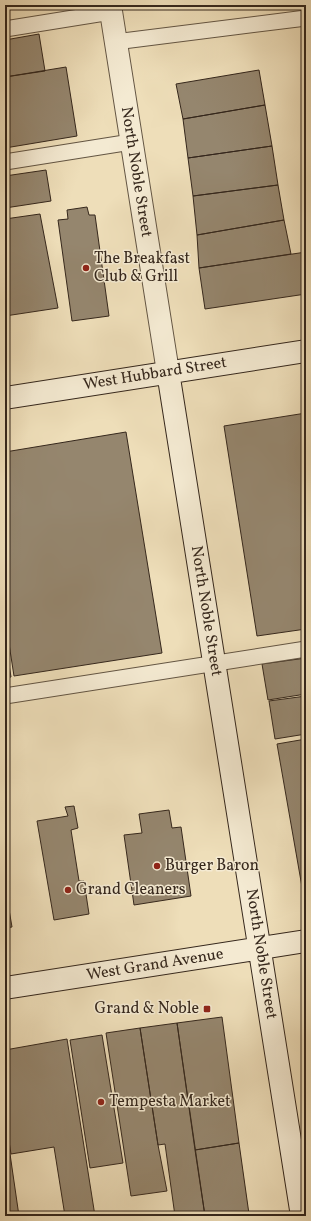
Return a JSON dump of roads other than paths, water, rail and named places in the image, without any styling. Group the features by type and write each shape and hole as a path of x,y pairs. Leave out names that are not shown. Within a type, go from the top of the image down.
{"street":[{"name":"North Noble Street","path":"111,9 214,664 303,1207"},
{"name":"West Hubbard Street","path":"5,398 306,351"},
{"name":"West Grand Avenue","path":"5,988 306,941"}],"lane":[{"path":"5,29 111,9"},
{"path":"115,42 306,18"},
{"path":"5,162 131,142"},
{"path":"5,696 306,649"}],"place":[{"name":"The Breakfast Club & Grill","path":"86,268"},
{"name":"Burger Baron","path":"157,866"},
{"name":"Grand Cleaners","path":"68,890"},
{"name":"Grand & Noble","path":"207,1009"},
{"name":"Tempesta Market","path":"101,1102"}]}
